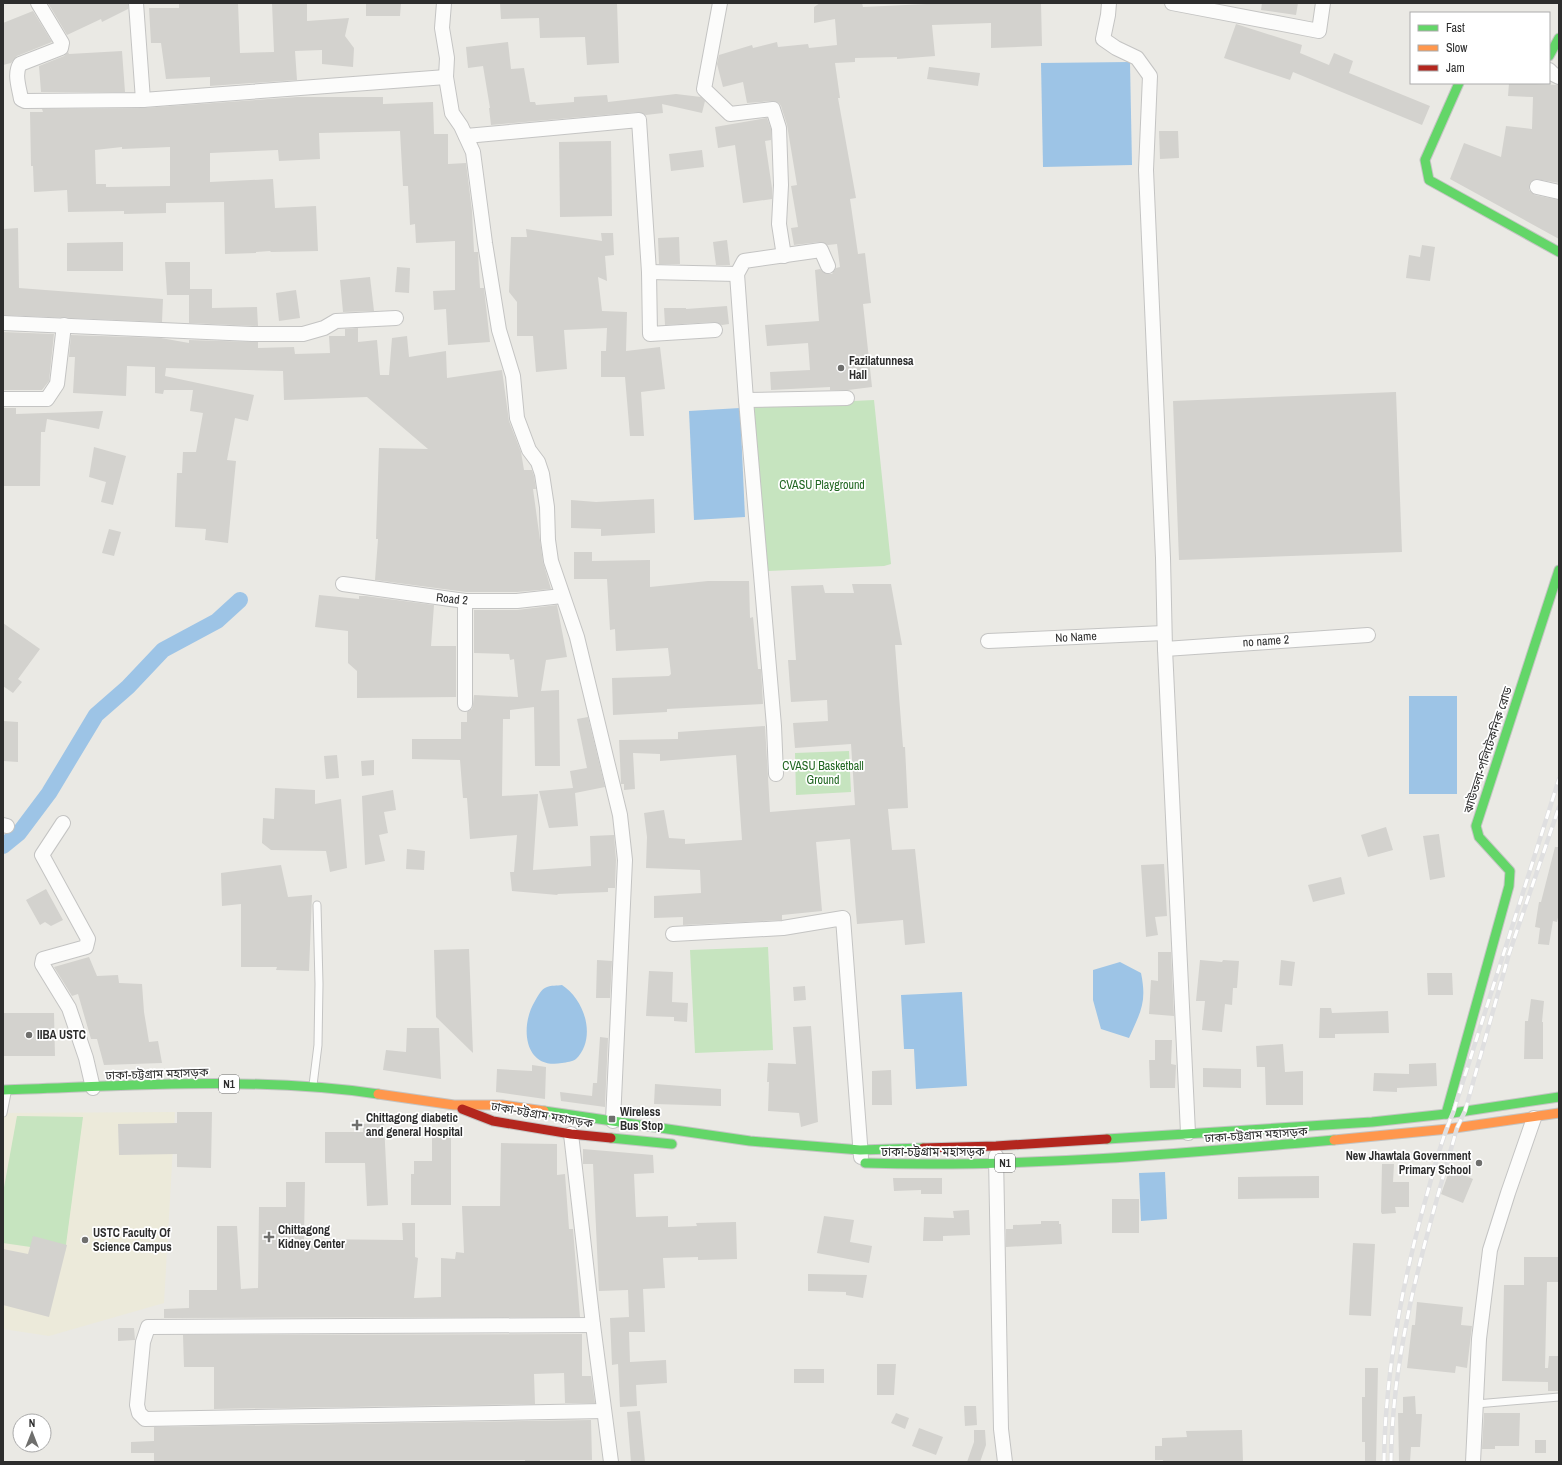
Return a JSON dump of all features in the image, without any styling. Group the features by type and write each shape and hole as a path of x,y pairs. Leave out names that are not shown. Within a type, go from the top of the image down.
{"main road":[{"path":"1550,54 1559,38"},
{"path":"1459,84 1425,160 1429,180 1559,252"},
{"name":"ঝাউতলা-পলিটেকনিক রোড","path":"1446,1114 1509,886 1510,872 1479,837 1476,826 1559,570"},
{"name":"ঢাকা-চট্টগ্রাম মহাসড়ক","path":"5,1090 214,1084 335,1088 454,1105 502,1104 858,1159 925,1166 996,1163 1322,1142 1404,1135 1534,1118 1559,1113"},
{"name":"ঢাকা-চট্টগ্রাম মহাসড়ক","path":"858,1159 996,1146 1372,1122 1446,1114 1559,1097"},
{"name":"ঢাকা-চট্টগ্রাম মহাসড়ক","path":"454,1105 493,1121 571,1134 684,1145"}],"street":[{"path":"38,3 62,43 61,48 20,64 16,70 21,99 35,101 142,100 446,77"},
{"path":"136,3 142,100"},
{"path":"444,3 442,28 447,58 446,77 452,113 466,136 473,152 484,243 499,330 513,376 517,418 529,450 538,462 542,474 547,507 548,540 551,561 577,637 620,814 625,860 613,1121"},
{"path":"720,3 704,89 730,114 773,109 779,128 781,185 779,224 784,256"},
{"path":"1109,3 1103,39 1116,48 1137,58 1150,76 1146,170 1164,558 1164,632 1188,1133"},
{"path":"1172,3 1319,31 1323,3"},
{"path":"1550,71 1559,77"},
{"path":"466,136 639,120 649,272 650,334 686,333 715,330"},
{"path":"1537,187 1559,192"},
{"path":"776,774 774,726 746,400 737,274 744,261 822,250 828,266"},
{"path":"649,272 737,274"},
{"path":"3,323 252,334 303,334 324,328 336,321 396,318"},
{"path":"3,399 47,399 57,384 64,325"},
{"path":"746,400 847,398"},
{"name":"Road 2","path":"343,584 465,601 517,602 562,596"},
{"path":"465,601 465,704"},
{"name":"No Name","path":"988,641 1164,632"},
{"name":"no name 2","path":"1165,649 1368,635"},
{"path":"63,823 42,855 88,939 86,947 43,958 42,964 69,1008 86,1058 93,1088"},
{"path":"673,934 783,928 844,918 858,1159"},
{"path":"1473,1462 1479,1339 1490,1250 1534,1118"},
{"path":"571,1134 592,1325 611,1462"},
{"path":"996,1146 1001,1429 1005,1462"},
{"path":"592,1325 148,1327 143,1342 137,1405 139,1413 145,1419 604,1411"}],"lane":[{"path":"313,1087 318,1045 319,984 317,905"},
{"path":"3,1113 5,1090"},
{"path":"1476,1404 1559,1397"}],"shaded area":[{"name":"USTC Faculty Of Science Campus","path":"175,1112 164,1303 49,1336 3,1329 3,1113"}],"green space":[{"name":"CVASU Playground","path":"874,400 891,564 884,566 768,571 753,406"},
{"name":"CVASU Basketball Ground","path":"849,751 851,792 796,795 795,753"},
{"path":"768,947 773,1050 695,1053 690,950"},
{"path":"17,1116 83,1117 65,1252 3,1243 3,1193"}],"water":[{"path":"1130,62 1132,165 1043,167 1041,63"},
{"path":"740,408 745,517 694,520 689,411"},
{"path":"1409,696 1457,696 1457,794 1409,794"},
{"path":"1120,962 1141,973 1143,983 1142,1006 1129,1038 1101,1029 1093,1000 1093,970"},
{"path":"562,985 577,1000 582,1009 586,1020 586,1041 576,1059 569,1062 549,1063 539,1060 532,1053 528,1044 527,1022 530,1011 541,991 549,986"},
{"path":"962,992 967,1086 916,1089 914,1049 904,1049 901,995"},
{"path":"1165,1172 1167,1219 1141,1221 1139,1173"}],"building":[{"path":"48,3 128,3 128,9 102,22 101,19 67,35"},
{"path":"179,3 238,3 240,53 274,52 272,3 307,3 307,21 349,18 345,36 354,48 353,67 322,64 322,50 295,51 297,80 210,86 210,77 166,79 161,43 151,43 149,8 179,8"},
{"path":"366,3 401,3 400,16 366,16"},
{"path":"500,3 617,3 619,63 587,65 585,37 540,38 539,18 501,19"},
{"path":"820,3 862,3 863,7 948,3 1041,3 1042,46 991,48 991,23 932,25 935,56 897,59 897,57 855,58 855,62 835,63 840,98 838,98 856,198 850,199 858,254 865,253 871,303 863,304 872,387 848,390 830,390 830,387 771,390 770,372 810,370 808,343 767,346 765,325 819,321 815,270 820,269 827,274 832,274 836,268 840,267 837,244 828,245 820,242 794,245 791,228 798,227 791,186 797,185 787,125 781,106 779,103 772,101 747,103 743,82 723,87 717,64 719,55 752,45 753,48 777,42 778,47 808,44 809,48 837,45 835,19 814,23 814,7"},
{"path":"1262,3 1298,3 1296,15 1261,10"},
{"path":"33,11 52,42 17,56 11,63 3,65 3,23"},
{"path":"1236,24 1302,45 1300,53 1329,65 1334,53 1353,61 1349,73 1430,106 1422,125 1293,72 1290,80 1224,58"},
{"path":"508,42 511,69 524,68 530,102 535,102 536,105 574,102 574,97 607,95 608,102 676,94 701,97 705,101 702,113 662,104 663,113 646,115 638,112 491,125 490,108 483,66 468,68 466,47"},
{"path":"122,51 125,92 41,92 39,66 64,56 68,52 69,54"},
{"path":"929,67 980,73 978,86 927,79"},
{"path":"1509,84 1559,85 1559,183 1535,179 1529,186 1529,190 1535,195 1559,200 1559,239 1450,179 1464,143 1501,157 1506,126 1532,129 1533,97 1508,96"},
{"path":"297,97 383,97 383,104 433,102 434,134 448,134 448,164 466,163 472,211 474,252 478,252 480,288 484,288 490,342 448,345 446,309 434,310 433,291 455,290 455,241 416,243 415,224 410,225 408,186 403,186 400,131 319,133 320,159 279,161 278,150 210,153 210,182 273,179 275,208 316,206 318,251 270,251 225,254 224,202 166,203 166,213 124,214 124,211 68,212 67,190 34,192 33,166 31,166 30,112 43,112 42,109 144,108","holes":["122,147 122,149 170,147 170,186 106,187 106,184 96,184 95,150"]},
{"path":"767,118 771,129 771,140 765,141 772,188 772,199 743,203 735,145 718,148 715,127"},
{"path":"1159,131 1178,131 1179,158 1160,159"},
{"path":"611,141 612,216 560,217 559,142"},
{"path":"702,150 704,167 671,171 669,154"},
{"path":"18,228 19,288 163,299 162,322 3,315 3,229"},
{"path":"526,229 602,241 601,233 613,233 614,255 605,256 607,281 598,277 602,311 627,312 626,351 660,347 665,389 641,392 644,436 630,436 625,377 601,377 601,351 606,351 607,328 564,330 567,369 536,372 533,336 517,336 517,302 509,292 511,237 527,237"},
{"path":"679,237 680,264 659,264 658,238"},
{"path":"727,240 730,265 716,265 713,242"},
{"path":"123,242 123,271 67,271 67,243"},
{"path":"1422,245 1435,247 1430,281 1406,278 1409,255 1420,257"},
{"path":"165,262 190,262 190,289 212,289 212,308 257,307 258,326 189,323 189,295 167,295"},
{"path":"397,267 410,268 409,293 395,292"},
{"path":"370,277 374,311 343,312 340,280"},
{"path":"296,290 300,318 279,321 276,293"},
{"path":"727,306 729,324 722,325 714,322 665,325 664,308 686,309"},
{"path":"358,328 358,342 377,340 380,375 389,375 392,338 407,336 409,357 446,351 447,378 502,370 509,421 521,452 524,470 532,470 534,476 536,489 533,489 543,562 551,589 517,592 466,592 375,580 378,539 376,539 379,448 428,449 367,397 284,400 283,371 166,368 165,376 254,395 248,421 235,418 227,460 236,461 228,543 205,540 206,529 175,527 177,473 182,473 183,452 196,452 203,413 190,411 193,390 164,390 163,394 155,393 155,367 127,366 126,396 73,393 75,357 69,357 71,335 161,338 189,343 189,340 258,342 258,348 294,347 295,354 330,353 329,336 345,336 345,329"},
{"path":"3,332 54,334 49,381 42,390 3,390"},
{"path":"1396,392 1402,552 1179,560 1173,401"},
{"path":"3,408 16,408 16,414 103,411 99,429 47,419 45,432 41,432 40,486 3,486"},
{"path":"94,447 126,456 113,505 101,502 106,482 89,477"},
{"path":"654,499 655,533 601,536 601,529 571,528 571,500 596,502"},
{"path":"109,529 121,532 114,556 102,553"},
{"path":"574,552 592,552 592,561 650,560 650,587 708,581 749,581 750,618 753,617 758,669 761,669 763,704 667,709 667,712 613,715 612,678 669,676 671,674 668,648 616,651 615,629 610,630 607,579 574,579"},
{"path":"852,584 891,584 902,645 895,645 903,747 905,747 908,808 888,809 892,850 915,849 925,943 905,945 903,920 857,924 850,839 816,842 822,911 782,915 782,920 683,925 683,917 654,918 654,896 701,893 700,870 646,868 647,837 644,813 664,810 669,838 685,839 685,844 742,840 736,755 660,761 660,754 633,753 635,789 624,790 624,784 621,784 619,740 678,739 678,732 765,726 770,812 855,805 851,744 795,748 793,723 828,721 827,700 791,702 788,660 796,660 791,586 823,585 825,593 854,593"},
{"path":"319,595 359,599 359,596 366,596 434,605 431,646 456,646 456,697 357,698 357,671 348,663 348,631 315,627"},
{"path":"557,605 567,657 546,660 541,691 559,690 560,766 535,766 534,707 510,710 510,719 503,719 502,796 538,794 533,870 591,866 590,836 614,835 616,860 615,888 608,888 608,892 557,894 558,895 512,891 510,872 514,872 517,835 470,839 467,798 463,798 460,760 412,759 412,739 461,739 461,722 467,722 467,712 472,709 474,695 518,697 514,659 510,660 509,654 474,653 474,610 517,610"},
{"path":"3,623 40,649 18,679 22,682 13,693 3,686"},
{"path":"588,717 605,787 575,793 578,826 549,828 539,791 573,788 570,771 587,768 577,719"},
{"path":"3,721 18,722 18,762 3,761"},
{"path":"337,755 339,778 326,779 324,756"},
{"path":"374,760 374,775 362,776 361,761"},
{"path":"275,788 315,790 315,804 341,799 347,868 330,872 326,851 271,850 262,843 263,818 274,819"},
{"path":"393,790 396,810 384,812 388,833 379,835 385,861 365,865 362,796"},
{"path":"1386,827 1393,850 1368,857 1361,835"},
{"path":"1439,834 1445,877 1430,880 1423,836"},
{"path":"1555,847 1559,847 1559,913 1557,922 1553,921 1549,945 1538,944 1540,928 1535,927 1539,902 1541,902"},
{"path":"407,849 425,851 424,870 406,869"},
{"path":"1164,864 1167,916 1155,917 1158,935 1146,937 1141,865"},
{"path":"281,865 288,897 312,895 309,971 276,970 277,967 241,967 241,904 222,906 221,873"},
{"path":"1341,877 1345,894 1313,902 1308,885"},
{"path":"46,889 63,920 51,926 45,922 40,925 26,900"},
{"path":"469,949 473,1053 436,1017 434,950"},
{"path":"1158,952 1171,952 1174,1016 1149,1014 1151,980 1158,981"},
{"path":"89,957 97,976 118,975 119,983 142,984 144,1012 149,1042 158,1041 162,1063 104,1065 97,1039 91,1039 78,994 72,996 54,967"},
{"path":"597,960 612,961 610,998 596,998"},
{"path":"1200,960 1222,962 1223,960 1239,961 1237,988 1233,988 1232,1005 1225,1004 1222,1032 1202,1030 1205,1001 1196,1001"},
{"path":"1281,960 1295,962 1292,986 1279,985"},
{"path":"649,971 673,972 672,1002 688,1003 687,1022 674,1021 674,1017 646,1016"},
{"path":"1427,973 1452,973 1453,995 1428,995"},
{"path":"805,986 806,1000 794,1001 793,987"},
{"path":"1531,999 1544,1001 1542,1022 1543,1059 1524,1059 1525,1021 1528,1021"},
{"path":"1320,1008 1331,1008 1332,1013 1388,1011 1389,1033 1335,1034 1335,1038 1319,1038"},
{"name":"IIBA USTC","path":"3,1013 54,1013 55,1056 3,1056"},
{"path":"811,1026 818,1122 801,1127 799,1113 768,1111 768,1063 796,1064 793,1027"},
{"path":"407,1028 439,1028 441,1079 383,1070 386,1050 406,1052"},
{"path":"600,1037 608,1038 605,1107 561,1101 560,1092 592,1096 593,1083 597,1083"},
{"path":"1155,1040 1172,1040 1171,1064 1176,1065 1175,1088 1150,1088 1149,1060 1155,1060"},
{"path":"1283,1044 1285,1072 1303,1071 1303,1105 1266,1105 1265,1067 1257,1067 1256,1046"},
{"path":"1436,1063 1437,1086 1397,1088 1397,1092 1373,1091 1374,1073 1409,1074 1409,1064"},
{"path":"532,1065 546,1067 545,1099 496,1092 497,1069 532,1071"},
{"path":"1203,1068 1241,1069 1241,1088 1203,1087"},
{"path":"891,1070 892,1105 872,1105 872,1071"},
{"path":"655,1084 721,1089 721,1106 654,1104"},
{"path":"177,1112 212,1112 211,1168 177,1167 177,1154 119,1155 118,1124 177,1123"},
{"path":"384,1123 388,1205 367,1206 365,1163 325,1163 325,1132 363,1132 363,1124"},
{"path":"432,1130 451,1130 451,1205 411,1205 411,1174 414,1174 414,1161 432,1161"},
{"path":"501,1143 557,1144 557,1175 565,1174 569,1229 573,1229 580,1317 164,1318 164,1309 189,1308 189,1290 217,1290 217,1226 237,1226 241,1289 258,1288 259,1207 286,1207 286,1182 305,1182 304,1239 403,1240 402,1223 415,1223 415,1257 418,1258 414,1298 441,1297 441,1258 455,1259 456,1252 464,1253 462,1206 500,1206"},
{"path":"583,1149 653,1155 654,1173 634,1174 636,1217 668,1216 668,1227 697,1226 696,1223 736,1222 737,1259 698,1260 698,1257 663,1258 665,1288 643,1289 645,1332 629,1332 630,1362 666,1360 667,1383 636,1385 637,1406 620,1407 618,1364 612,1365 610,1318 629,1317 628,1290 599,1291 593,1164 583,1164"},
{"path":"1382,1164 1394,1164 1393,1182 1409,1182 1409,1207 1395,1207 1396,1213 1382,1214 1381,1212"},
{"path":"1450,1169 1473,1179 1463,1203 1441,1194"},
{"path":"1319,1176 1319,1198 1238,1199 1238,1177"},
{"path":"893,1178 942,1178 942,1194 921,1194 921,1190 894,1191"},
{"path":"1112,1199 1139,1199 1139,1233 1112,1233"},
{"path":"969,1210 970,1235 943,1236 943,1241 923,1241 924,1217 954,1218 953,1211"},
{"path":"824,1216 854,1220 850,1242 872,1246 869,1263 817,1253"},
{"path":"1041,1221 1059,1221 1059,1224 1061,1224 1062,1244 1006,1247 1006,1229 1013,1229 1013,1225 1041,1224"},
{"path":"33,1236 67,1245 49,1317 3,1305 3,1249 28,1254"},
{"path":"1353,1243 1375,1244 1371,1316 1349,1315"},
{"path":"1524,1257 1559,1257 1559,1282 1547,1282 1545,1368 1548,1368 1549,1356 1559,1356 1559,1391 1548,1391 1548,1382 1502,1381 1504,1285 1524,1285"},
{"path":"808,1274 867,1275 863,1298 846,1295 846,1292 808,1291"},
{"path":"1417,1302 1463,1307 1461,1325 1472,1326 1467,1368 1456,1366 1455,1373 1407,1368 1412,1325 1415,1325"},
{"path":"118,1328 134,1328 135,1340 118,1341"},
{"path":"582,1334 582,1376 591,1376 595,1403 565,1403 564,1373 534,1374 535,1404 214,1409 214,1367 184,1367 183,1335"},
{"path":"877,1364 896,1364 894,1395 877,1395"},
{"path":"1365,1368 1378,1368 1376,1462 1365,1462 1365,1442 1362,1442 1362,1397 1365,1397"},
{"path":"794,1369 824,1369 824,1383 794,1383"},
{"path":"1415,1396 1416,1414 1422,1414 1420,1447 1411,1447 1410,1462 1399,1462 1398,1413 1403,1413 1403,1397"},
{"path":"964,1406 976,1406 977,1425 965,1426"},
{"path":"640,1411 645,1462 631,1462 627,1412"},
{"path":"896,1413 909,1418 905,1429 891,1423"},
{"path":"1484,1413 1520,1413 1519,1446 1495,1446 1495,1449 1482,1449"},
{"path":"591,1420 592,1460 540,1460 540,1462 525,1462 525,1460 154,1462 154,1453 131,1453 131,1442 154,1441 154,1427"},
{"path":"919,1428 943,1437 936,1455 912,1446"},
{"path":"974,1430 985,1430 986,1445 980,1462 967,1462 974,1442"},
{"path":"1242,1430 1243,1462 1163,1462 1163,1460 1155,1460 1155,1446 1162,1446 1162,1438 1187,1437 1186,1431"},
{"path":"1535,1440 1546,1440 1546,1453 1535,1453"}],"waterway":[{"path":"3,846 19,833 49,793 96,715 128,687 163,650 217,621 240,600"}],"railway":[{"path":"1384,1462 1387,1397 1396,1332 1408,1268 1424,1205 1440,1147 1453,1113 1559,779"},
{"path":"1391,1462 1397,1377 1404,1335 1423,1251 1457,1128 1465,1111 1509,954 1559,807"}],"traffic: fast":[{"path":"1550,54 1559,38"},
{"path":"1459,84 1425,160 1429,180 1559,252"},
{"path":"1446,1114 1509,886 1510,871 1479,837 1476,826 1559,570"},
{"path":"3,1090 143,1085 238,1084 331,1088 378,1094"},
{"path":"1107,1139 1372,1122 1446,1114 1559,1097"},
{"path":"544,1111 750,1141 860,1150 923,1148"},
{"path":"611,1138 672,1144"},
{"path":"865,1163 924,1164 1041,1162 1158,1155 1334,1140"}],"traffic: slow":[{"path":"378,1094 454,1105 502,1105 544,1111"},
{"path":"1334,1140 1448,1129 1559,1113"}],"traffic: jam":[{"path":"462,1109 493,1121 571,1134 611,1138"},
{"path":"923,1148 996,1146 1107,1139"}],"place":[{"name":"Fazilatunnesa Hall","path":"841,368"},
{"name":"IIBA USTC","path":"29,1035"},
{"name":"Wireless Bus Stop","path":"612,1119"},
{"name":"Chittagong diabetic and general Hospital","path":"357,1125"},
{"name":"New Jhawtala Government Primary School","path":"1479,1163"},
{"name":"Chittagong Kidney Center","path":"269,1237"},
{"name":"USTC Faculty Of Science Campus","path":"85,1240"}]}
